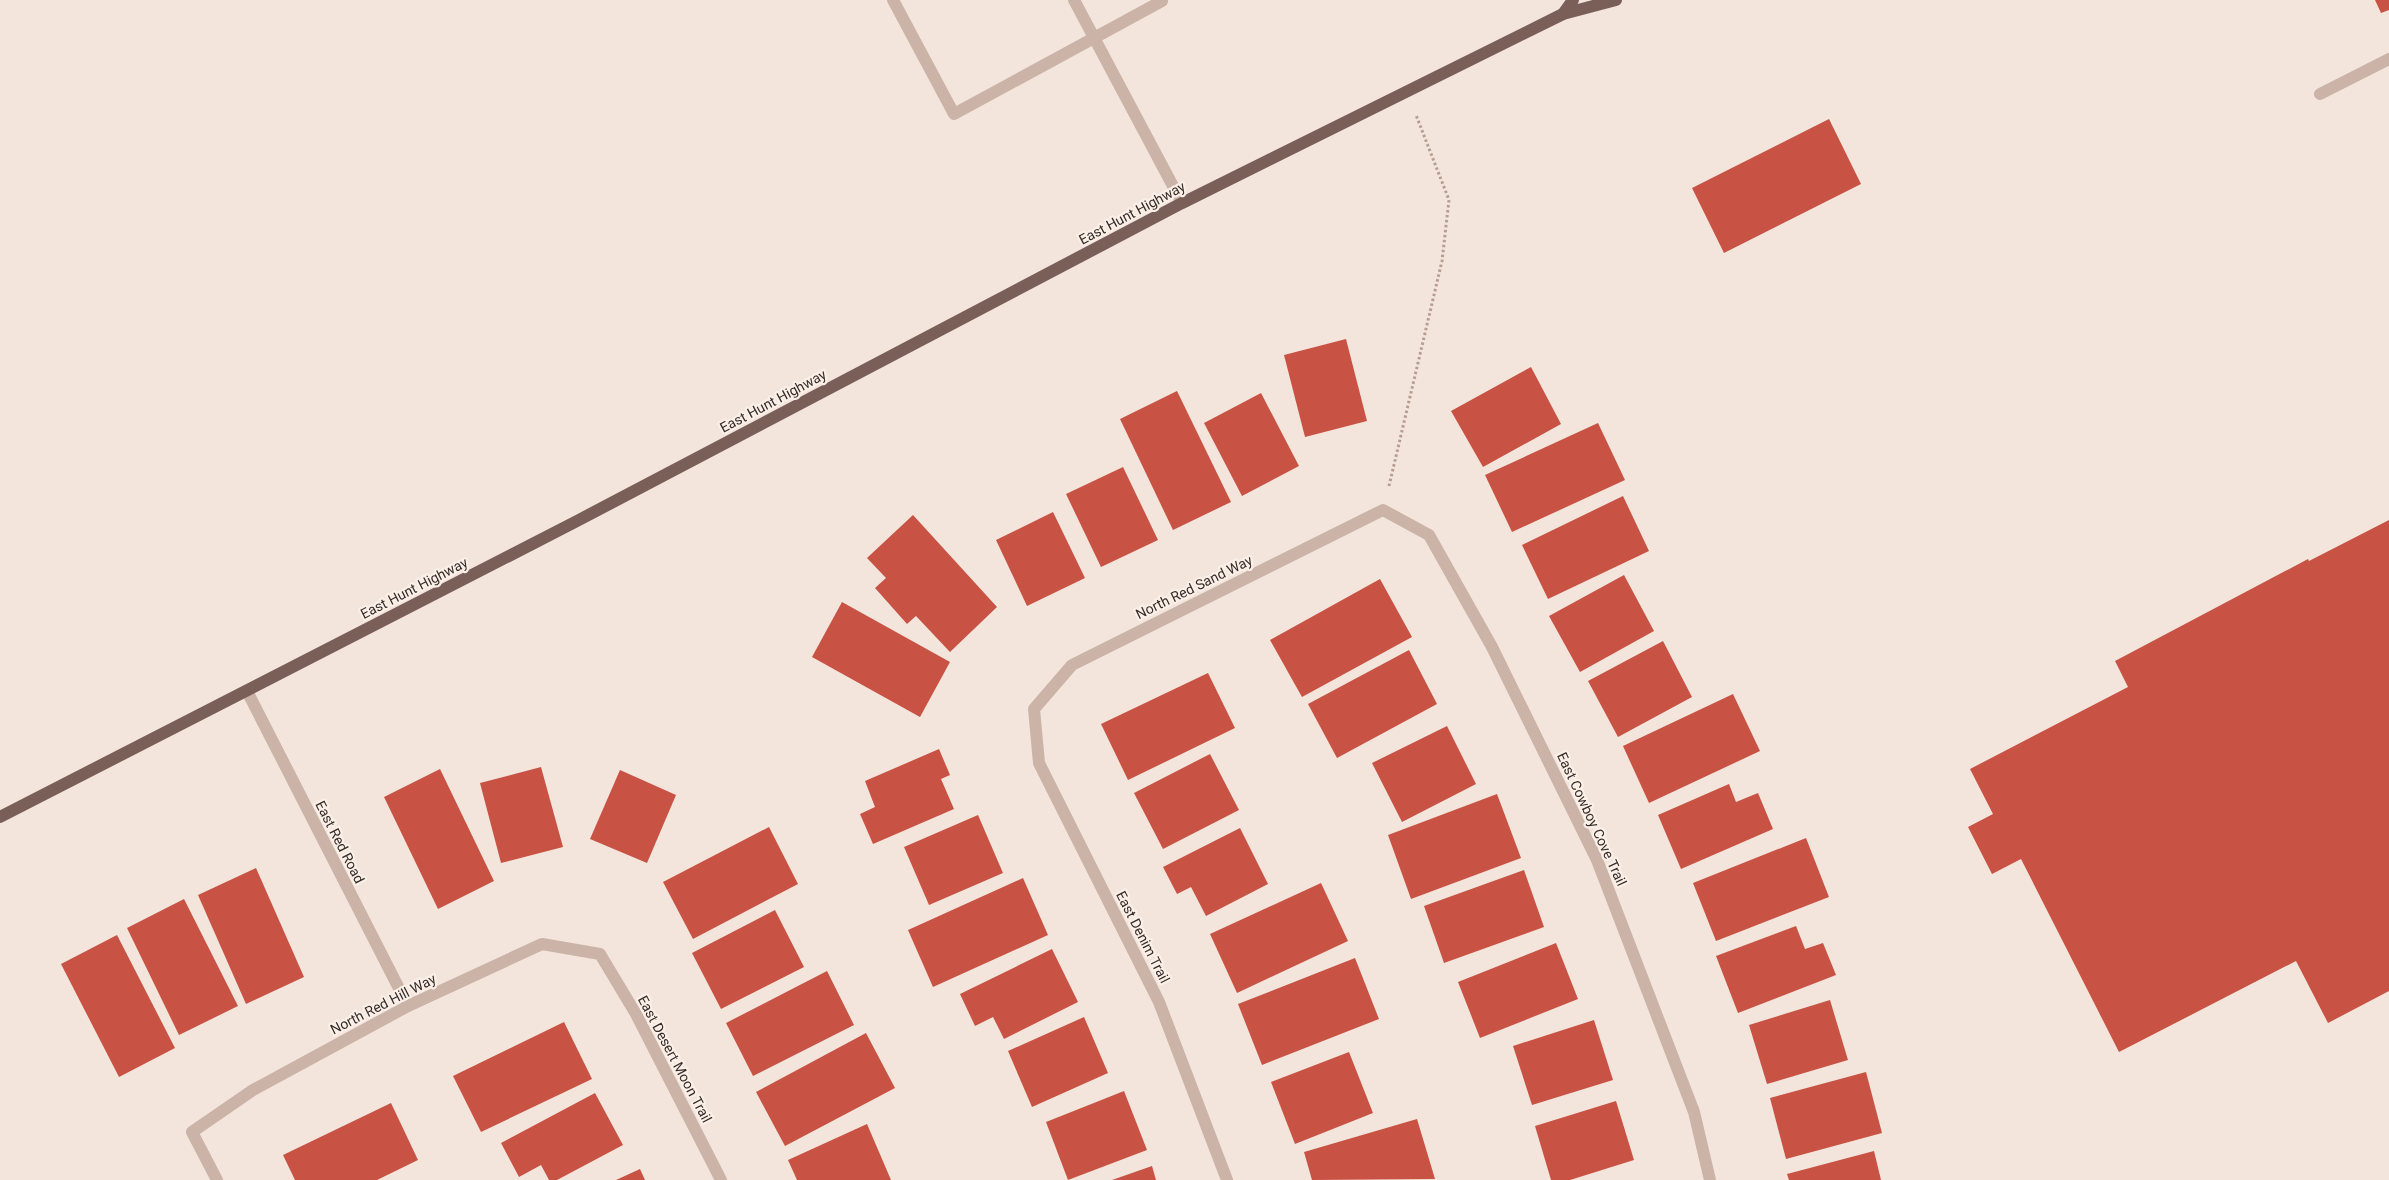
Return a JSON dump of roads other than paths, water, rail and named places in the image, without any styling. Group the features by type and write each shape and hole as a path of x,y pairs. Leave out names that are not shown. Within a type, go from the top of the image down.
{"main road":[{"name":"East Hunt Highway","path":"1563,14 1573,0"},
{"name":"East Hunt Highway","path":"0,818 577,521 1182,203 1563,14 1616,0"}],"street":[{"path":"893,0 954,114 1162,1"},
{"path":"1074,0 1182,203"},
{"path":"2320,94 2389,59"},
{"name":"North Red Sand Way","path":"1034,709 1072,664 1383,510"},
{"name":"East Cowboy Cove Trail","path":"1383,510 1429,535 1492,647 1597,860 1694,1112 1710,1180"},
{"name":"East Red Road","path":"247,691 408,1006"},
{"name":"East Denim Trail","path":"1034,709 1038,763 1159,1002 1227,1180"},
{"name":"North Red Hill Way","path":"216,1180 192,1132 253,1090 408,1006 542,944 600,954"},
{"name":"East Desert Moon Trail","path":"600,954 636,1014 721,1180"}]}
